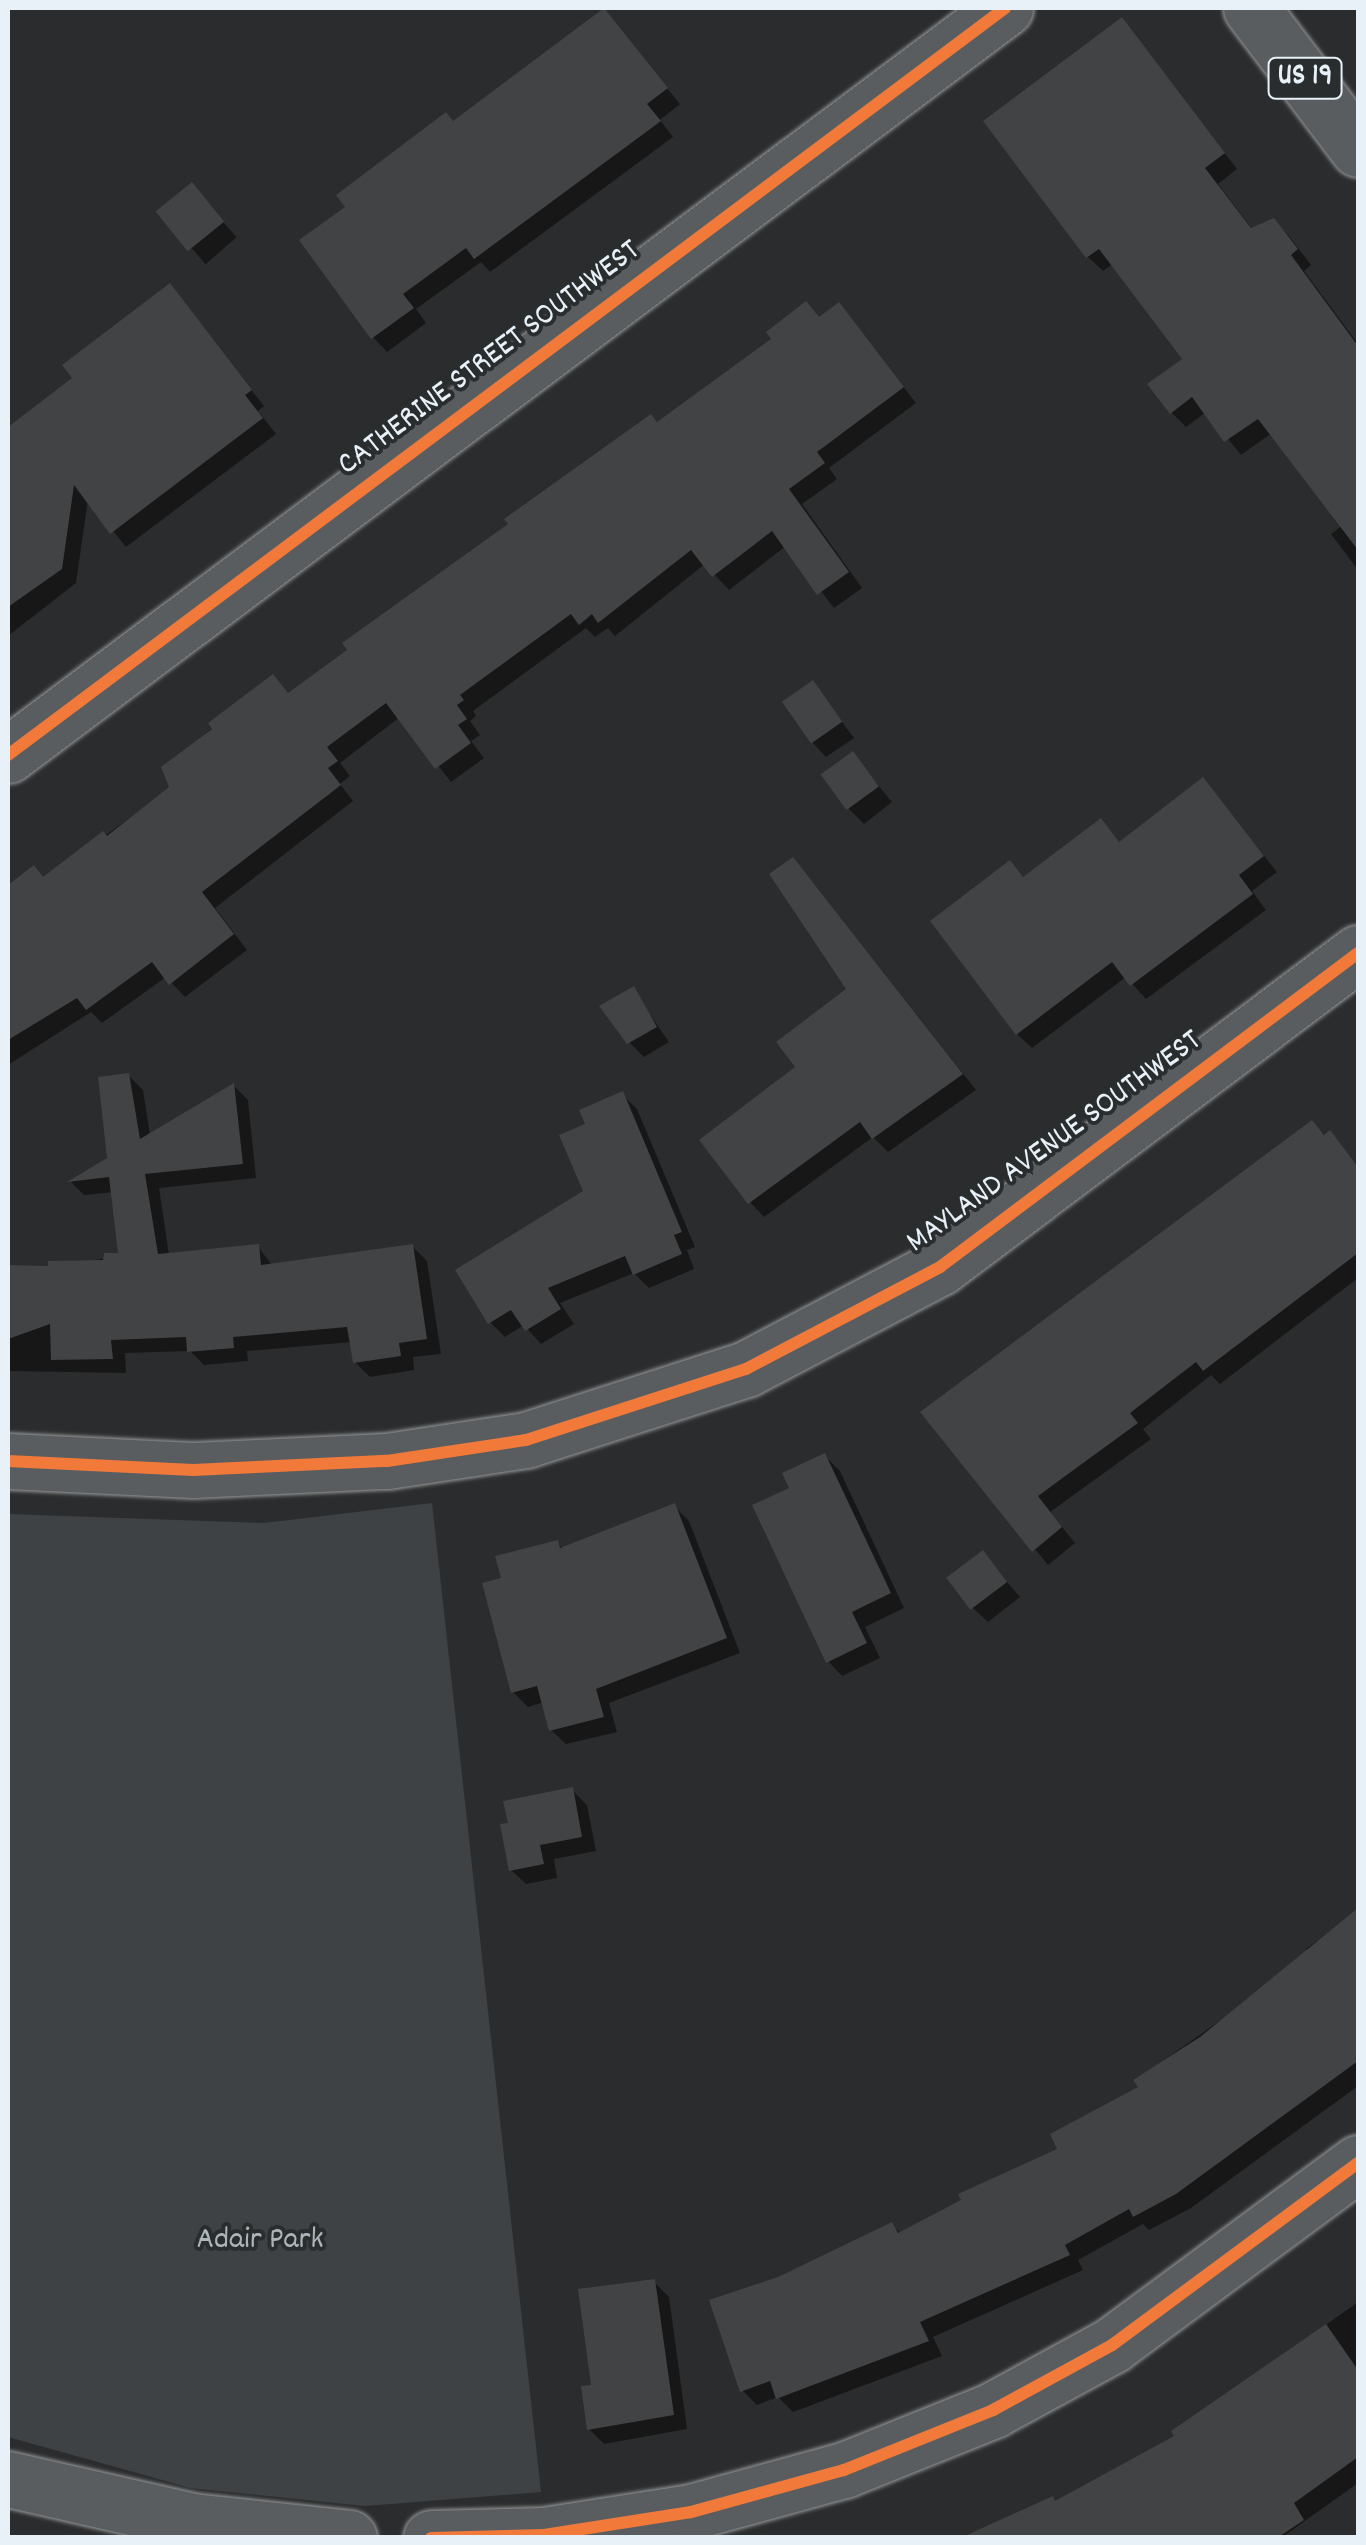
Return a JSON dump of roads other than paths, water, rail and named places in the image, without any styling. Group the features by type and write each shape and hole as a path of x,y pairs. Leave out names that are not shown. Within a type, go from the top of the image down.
{"street":[{"name":"CATHERINE STREET SOUTHWEST","path":"8,755 1005,8"},
{"name":"US 19","path":"1252,8 1358,149"},
{"name":"MAYLAND AVENUE SOUTHWEST","path":"8,1461 192,1470 387,1462 526,1440 746,1369 940,1267 1358,953"},
{"path":"430,2538 544,2535 691,2512 863,2463 992,2410 1112,2345 1358,2163"},
{"path":"8,2479 193,2522 349,2538"}],"park label":[{"name":"Adair Park","path":"260,2241"}]}
